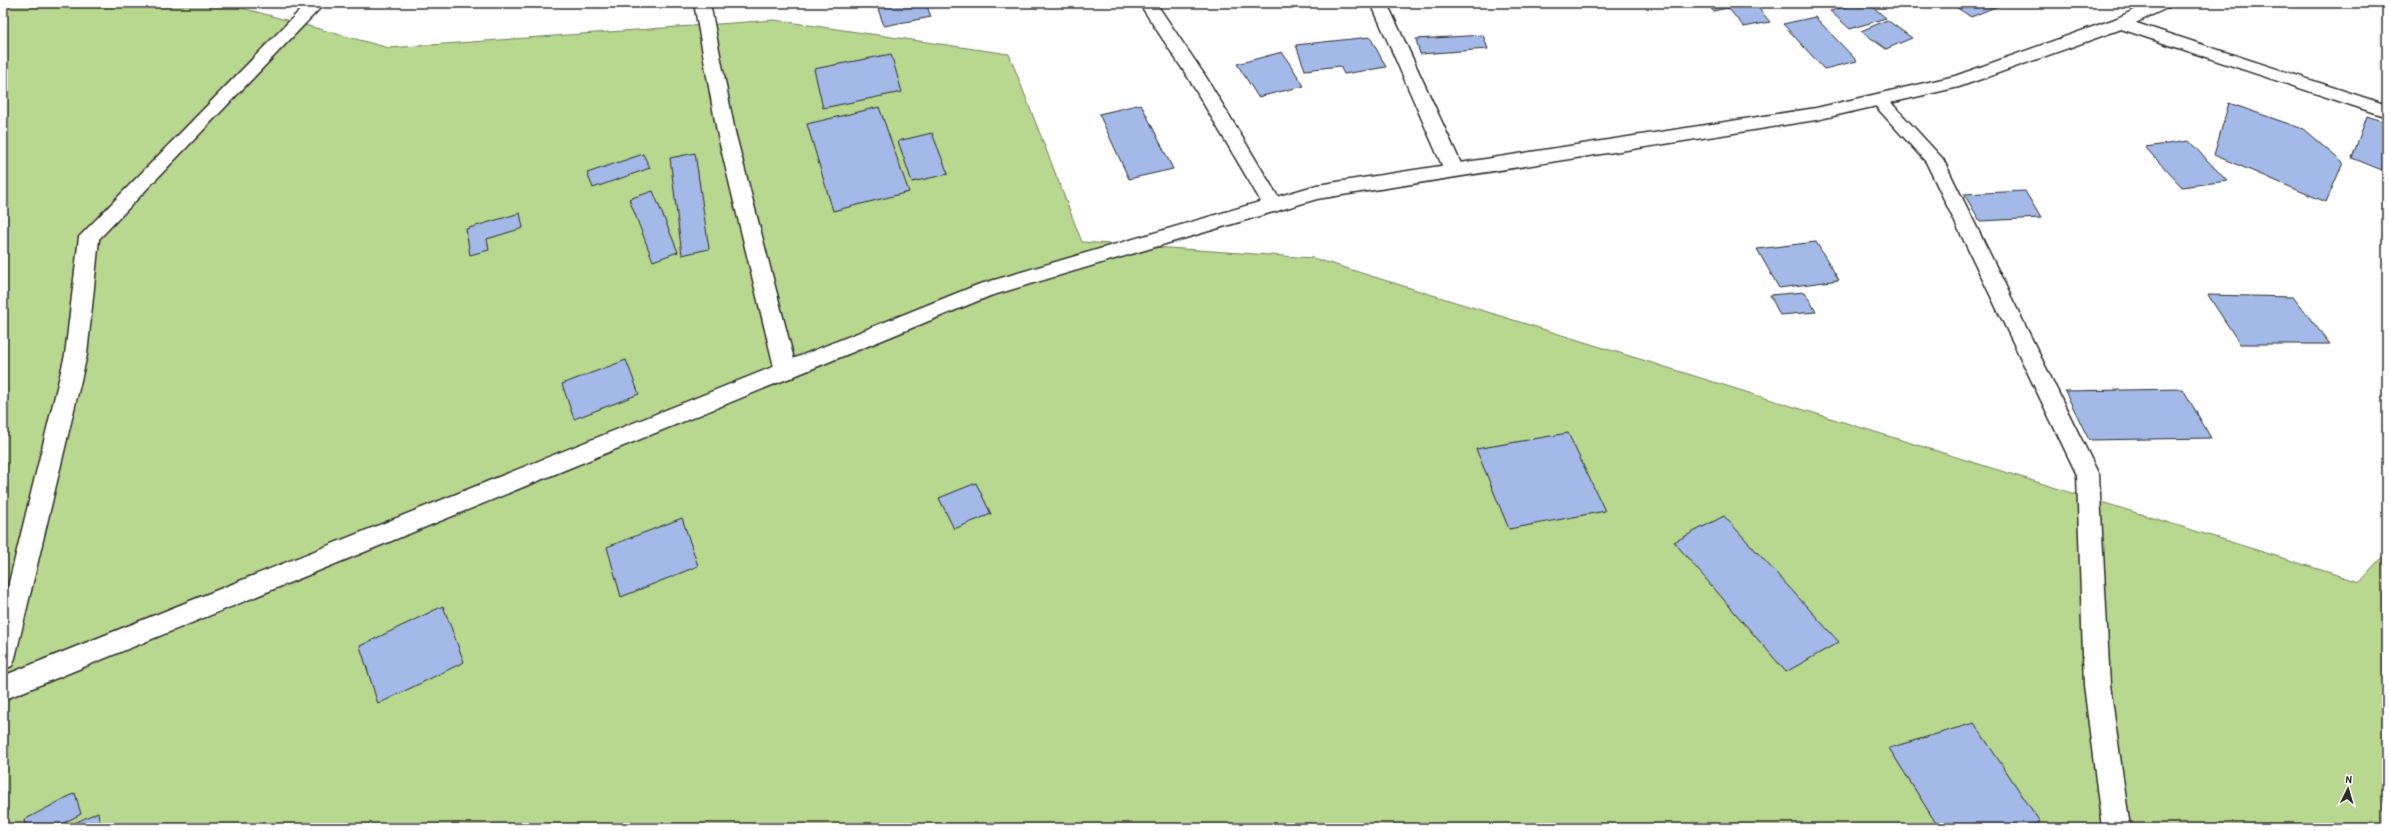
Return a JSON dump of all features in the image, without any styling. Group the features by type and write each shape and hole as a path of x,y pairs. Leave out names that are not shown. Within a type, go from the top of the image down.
{"street":[{"path":"3,658 76,355 89,238 317,3"},
{"path":"702,3 726,132 786,370"},
{"path":"1146,3 1197,77 1273,204"},
{"path":"1379,3 1454,170"},
{"path":"3,688 984,290 1317,192 1816,114 1960,82 2121,23 2163,3"},
{"path":"2121,23 2387,111"},
{"path":"1879,100 1934,159 2088,475 2097,685 2116,828"}],"green space":[{"path":"3,3 224,3 389,48 774,20 1009,54 1082,242 1313,258 2360,582 2387,552 2387,828 3,828"}],"building":[{"path":"876,3 926,3 931,17 884,26"},
{"path":"1707,3 1754,3 1770,22 1744,27 1728,8 1713,11"},
{"path":"1858,3 1868,3 1886,18 1850,29 1830,11"},
{"path":"1950,3 2005,3 1971,17"},
{"path":"1815,17 1857,61 1824,69 1783,24"},
{"path":"1887,20 1912,38 1886,49 1861,31"},
{"path":"1483,35 1488,49 1420,54 1416,39"},
{"path":"1370,37 1386,67 1344,74 1340,66 1305,70 1296,45"},
{"path":"1282,52 1304,86 1258,97 1237,64"},
{"path":"891,54 902,92 823,108 814,69"},
{"path":"2229,103 2303,129 2343,163 2326,202 2214,155"},
{"path":"1141,104 1173,169 1129,179 1099,114"},
{"path":"879,107 909,192 833,211 807,124"},
{"path":"2367,116 2387,123 2387,172 2352,158"},
{"path":"932,133 948,174 912,182 898,141"},
{"path":"2189,141 2227,181 2182,187 2145,147"},
{"path":"695,153 709,249 682,255 670,158"},
{"path":"643,154 650,168 593,188 587,173"},
{"path":"653,191 678,252 653,261 629,199"},
{"path":"2025,191 2041,218 1980,221 1964,194"},
{"path":"520,213 523,228 487,239 489,250 470,255 466,229"},
{"path":"1816,242 1839,280 1779,288 1757,249"},
{"path":"1805,292 1816,312 1780,315 1770,295"},
{"path":"2208,295 2293,297 2330,344 2240,344"},
{"path":"626,360 639,394 574,419 562,384"},
{"path":"2183,389 2211,438 2089,440 2065,391"},
{"path":"1568,433 1605,511 1509,529 1476,449"},
{"path":"976,483 991,514 954,529 939,498"},
{"path":"1724,516 1839,642 1786,672 1674,542"},
{"path":"682,518 698,566 621,597 607,547"},
{"path":"443,606 464,662 378,704 360,646"},
{"path":"1974,723 2040,822 2022,828 1939,828 1889,748"},
{"path":"75,793 81,814 54,828 26,828 24,820"},
{"path":"98,812 100,828 64,828"}]}
